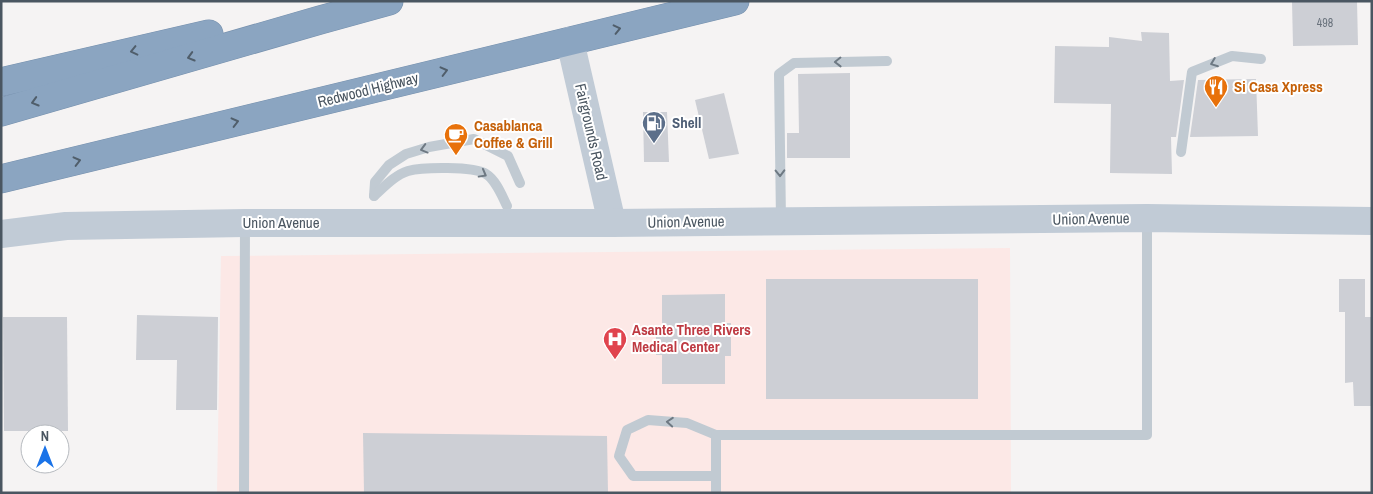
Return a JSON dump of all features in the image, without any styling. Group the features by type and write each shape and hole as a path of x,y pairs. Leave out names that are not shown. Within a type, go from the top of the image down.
{"highway":[{"path":"1,112 390,1"},
{"name":"Redwood Highway","path":"1,179 736,1"},
{"path":"1,82 207,34 320,20"}],"street":[{"name":"Fairgrounds Road","path":"570,41 612,223"},
{"name":"Union Avenue","path":"1,234 66,226 245,223 612,223 1146,218 1372,221"}],"lane":[{"path":"1182,152 1192,72 1232,56 1261,59"},
{"path":"781,221 779,74 794,63 887,61"},
{"path":"507,206 497,186 486,174 474,169 407,171 374,196 376,182 389,165 406,154 430,147 474,139 508,156 520,183"},
{"path":"716,476 633,476 619,456 627,430 648,420 687,423 716,435 1147,435 1146,218"},
{"path":"244,493 245,223"},
{"path":"716,435 716,493"}],"shaded area":[{"name":"Asante Three Rivers Medical Center","path":"1010,248 1011,493 217,493 221,256"}],"building":[{"path":"1292,1 1357,1 1358,45 1293,46"},
{"path":"1141,32 1169,33 1170,81 1184,80 1176,137 1171,137 1172,174 1110,173 1111,104 1054,103 1055,46 1109,47 1109,37 1142,41"},
{"path":"850,73 850,158 787,158 787,133 799,133 798,74"},
{"name":"Si Casa Xpress","path":"1256,79 1258,136 1190,137 1198,80"},
{"path":"724,93 739,154 709,159 695,100"},
{"path":"643,112 667,112 669,162 644,162"},
{"path":"766,279 978,279 978,399 766,399"},
{"path":"1339,279 1365,279 1365,317 1372,317 1372,406 1354,406 1353,382 1345,383 1345,312 1339,312"},
{"path":"725,294 725,323 731,323 731,356 725,356 725,384 662,384 662,355 656,355 656,325 662,325 662,295"},
{"path":"137,315 218,317 217,410 176,410 177,360 136,360"},
{"path":"3,317 67,317 68,424 20,424 20,431 4,431"},
{"path":"363,433 607,436 608,493 364,493"}],"place":[{"name":"Si Casa Xpress","path":"1216,108"},
{"name":"Shell","path":"654,144"},
{"name":"Casablanca Coffee & Grill","path":"456,156"},
{"name":"Asante Three Rivers Medical Center","path":"615,360"}]}
